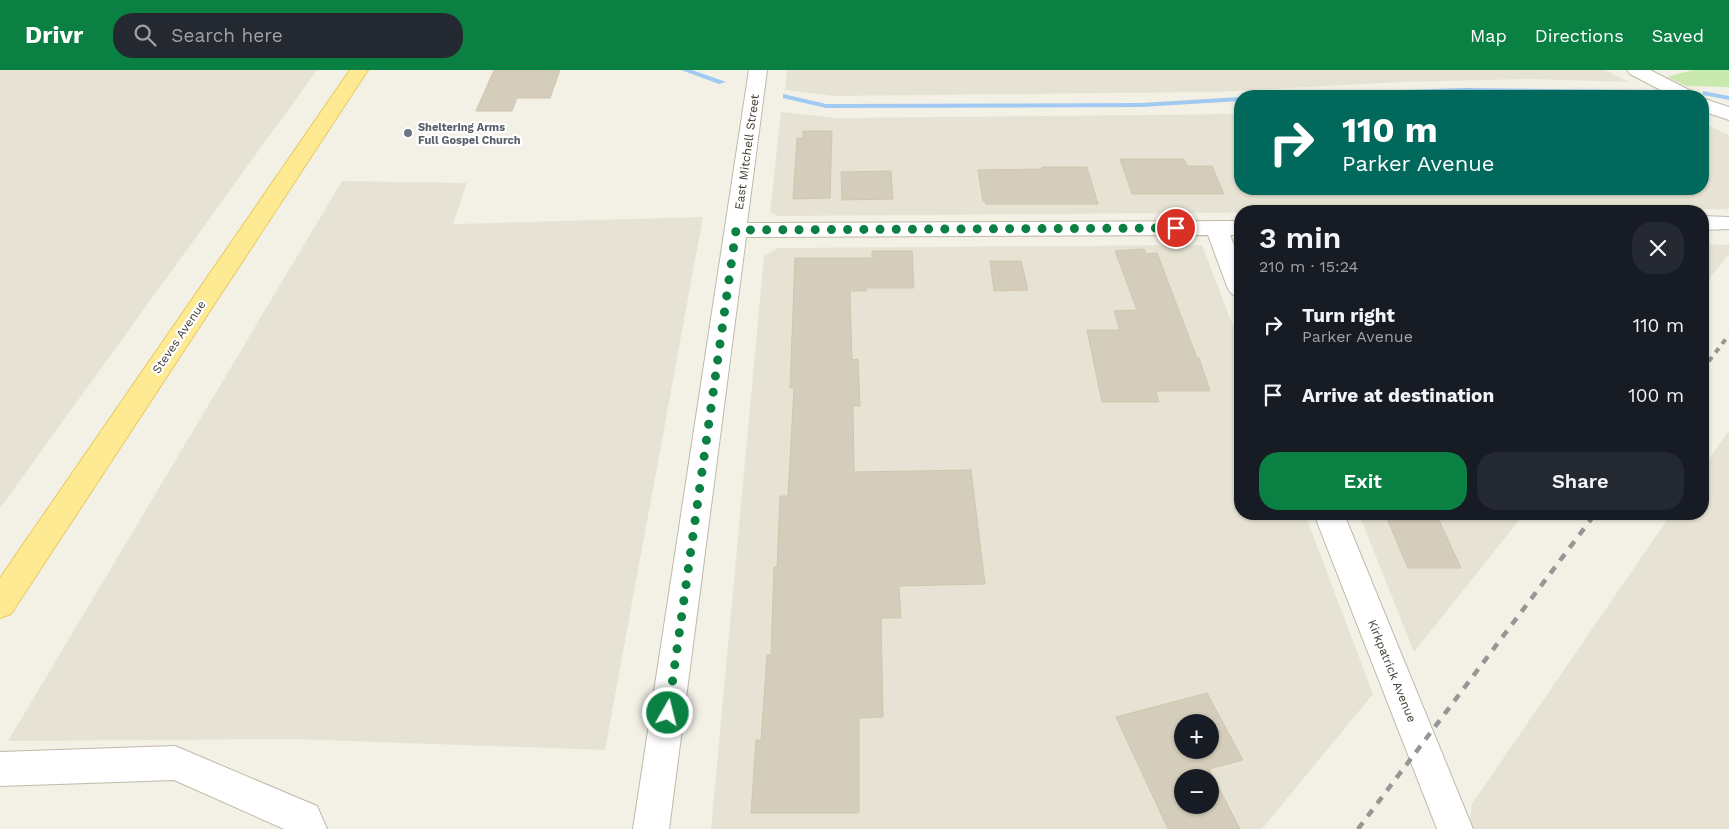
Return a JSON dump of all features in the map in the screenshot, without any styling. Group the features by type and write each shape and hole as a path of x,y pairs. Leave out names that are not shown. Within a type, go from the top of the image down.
{"main road":[{"name":"Steves Avenue","path":"0,604 359,70"}],"street":[{"name":"East Mitchell Street","path":"651,829 758,70"},
{"path":"1636,70 1674,90"},
{"path":"1709,107 1729,114"},
{"path":"1709,223 1725,223"},
{"path":"1216,228 1234,274"},
{"path":"736,230 1234,228"},
{"name":"Kirkpatrick Avenue","path":"1331,520 1455,829"},
{"path":"0,769 175,763 304,819 309,829"}],"shaded area":[{"path":"317,70 0,508 0,71"},
{"path":"787,70 1605,70 1629,82 1529,79 1403,82 1214,92 833,96 785,90"},
{"path":"781,112 837,118 1234,114 1234,195 1709,195 1709,126 1729,135 1729,209 1709,209 1709,205 1234,205 1234,213 779,216 770,213"},
{"path":"342,181 467,183 453,224 703,217 605,750 294,739 8,741"},
{"path":"1709,244 1729,245 1729,254 1709,279"},
{"path":"1202,245 1234,328 1234,520 1307,520 1373,694 1262,829 711,829 764,256 778,248"},
{"path":"1729,430 1729,829 1469,829 1472,804 1667,520 1709,520 1709,459"},
{"path":"1361,520 1519,520 1414,652"}],"green space":[{"path":"1693,70 1729,70 1729,87 1686,86 1667,77"}],"building":[{"path":"494,70 560,70 550,98 517,98 512,111 476,111"},
{"path":"803,131 832,131 830,198 793,199 797,138 803,138"},
{"path":"1120,159 1184,159 1187,166 1212,166 1224,194 1132,194"},
{"path":"1042,167 1087,167 1098,204 986,204 983,201 978,170 1042,169"},
{"path":"891,171 893,199 842,200 841,172"},
{"path":"1144,249 1146,254 1157,253 1197,358 1199,358 1210,391 1156,391 1159,402 1102,402 1087,330 1120,330 1114,311 1137,310 1115,251"},
{"path":"872,251 912,251 914,288 866,288 866,291 850,291 852,360 858,359 860,406 853,406 854,472 971,470 985,584 899,586 901,618 881,618 883,717 859,718 859,813 751,813 756,740 761,740 767,655 771,655 774,567 777,567 780,496 788,496 794,388 790,388 795,258 872,258"},
{"path":"990,261 1021,261 1028,290 994,291"},
{"path":"1388,520 1439,520 1461,568 1408,568"},
{"path":"1207,693 1218,714 1174,714 1174,759 1219,759 1219,715 1243,760 1209,769 1174,769 1174,814 1219,814 1219,788 1240,829 1168,829 1116,717"}],"waterway":[{"path":"685,70 722,82"},
{"path":"1464,90 1556,90"},
{"path":"1709,94 1729,98"},
{"path":"786,96 826,106 1141,105 1234,99"}],"railway":[{"path":"1709,361 1729,335"},
{"path":"1358,829 1590,520"}],"place":[{"name":"Sheltering Arms Full Gospel Church","path":"408,133"}],"route":[{"path":"668,713 736,230 1176,228"}]}
